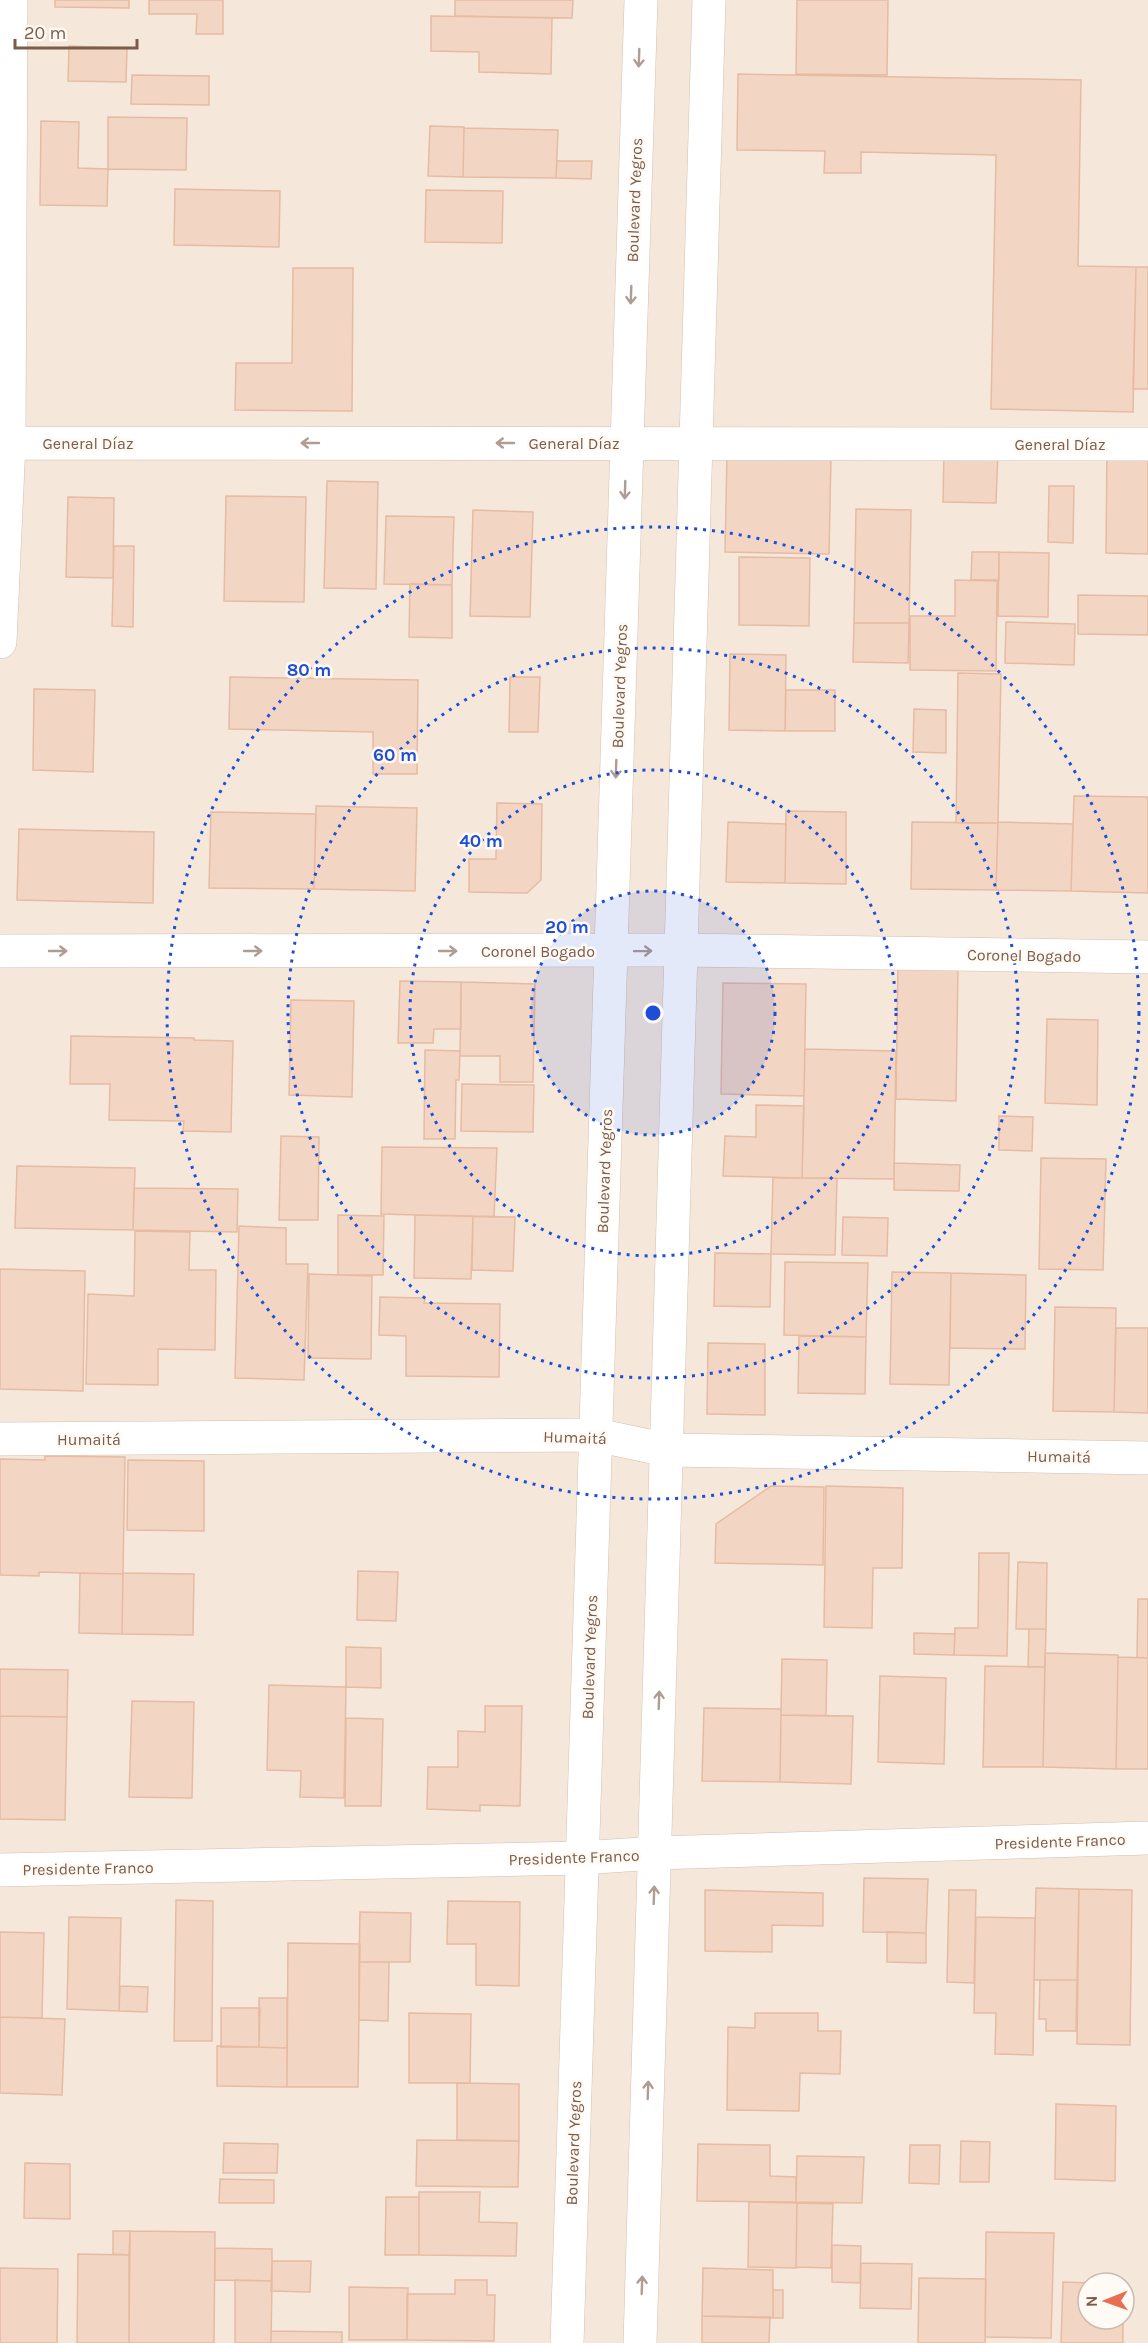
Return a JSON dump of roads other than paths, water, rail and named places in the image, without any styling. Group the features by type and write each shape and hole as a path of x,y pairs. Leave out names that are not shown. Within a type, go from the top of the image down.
{"street":[{"path":"0,642 11,0"},
{"name":"Boulevard Yegros","path":"567,2343 641,0"},
{"path":"640,2343 709,0"},
{"name":"General Díaz","path":"5,443 1148,444"},
{"name":"Coronel Bogado","path":"0,951 682,950 1148,957"},
{"name":"Humaitá","path":"0,1439 596,1435 667,1450 1148,1458"},
{"name":"Presidente Franco","path":"0,1870 582,1858 1148,1838"}]}
